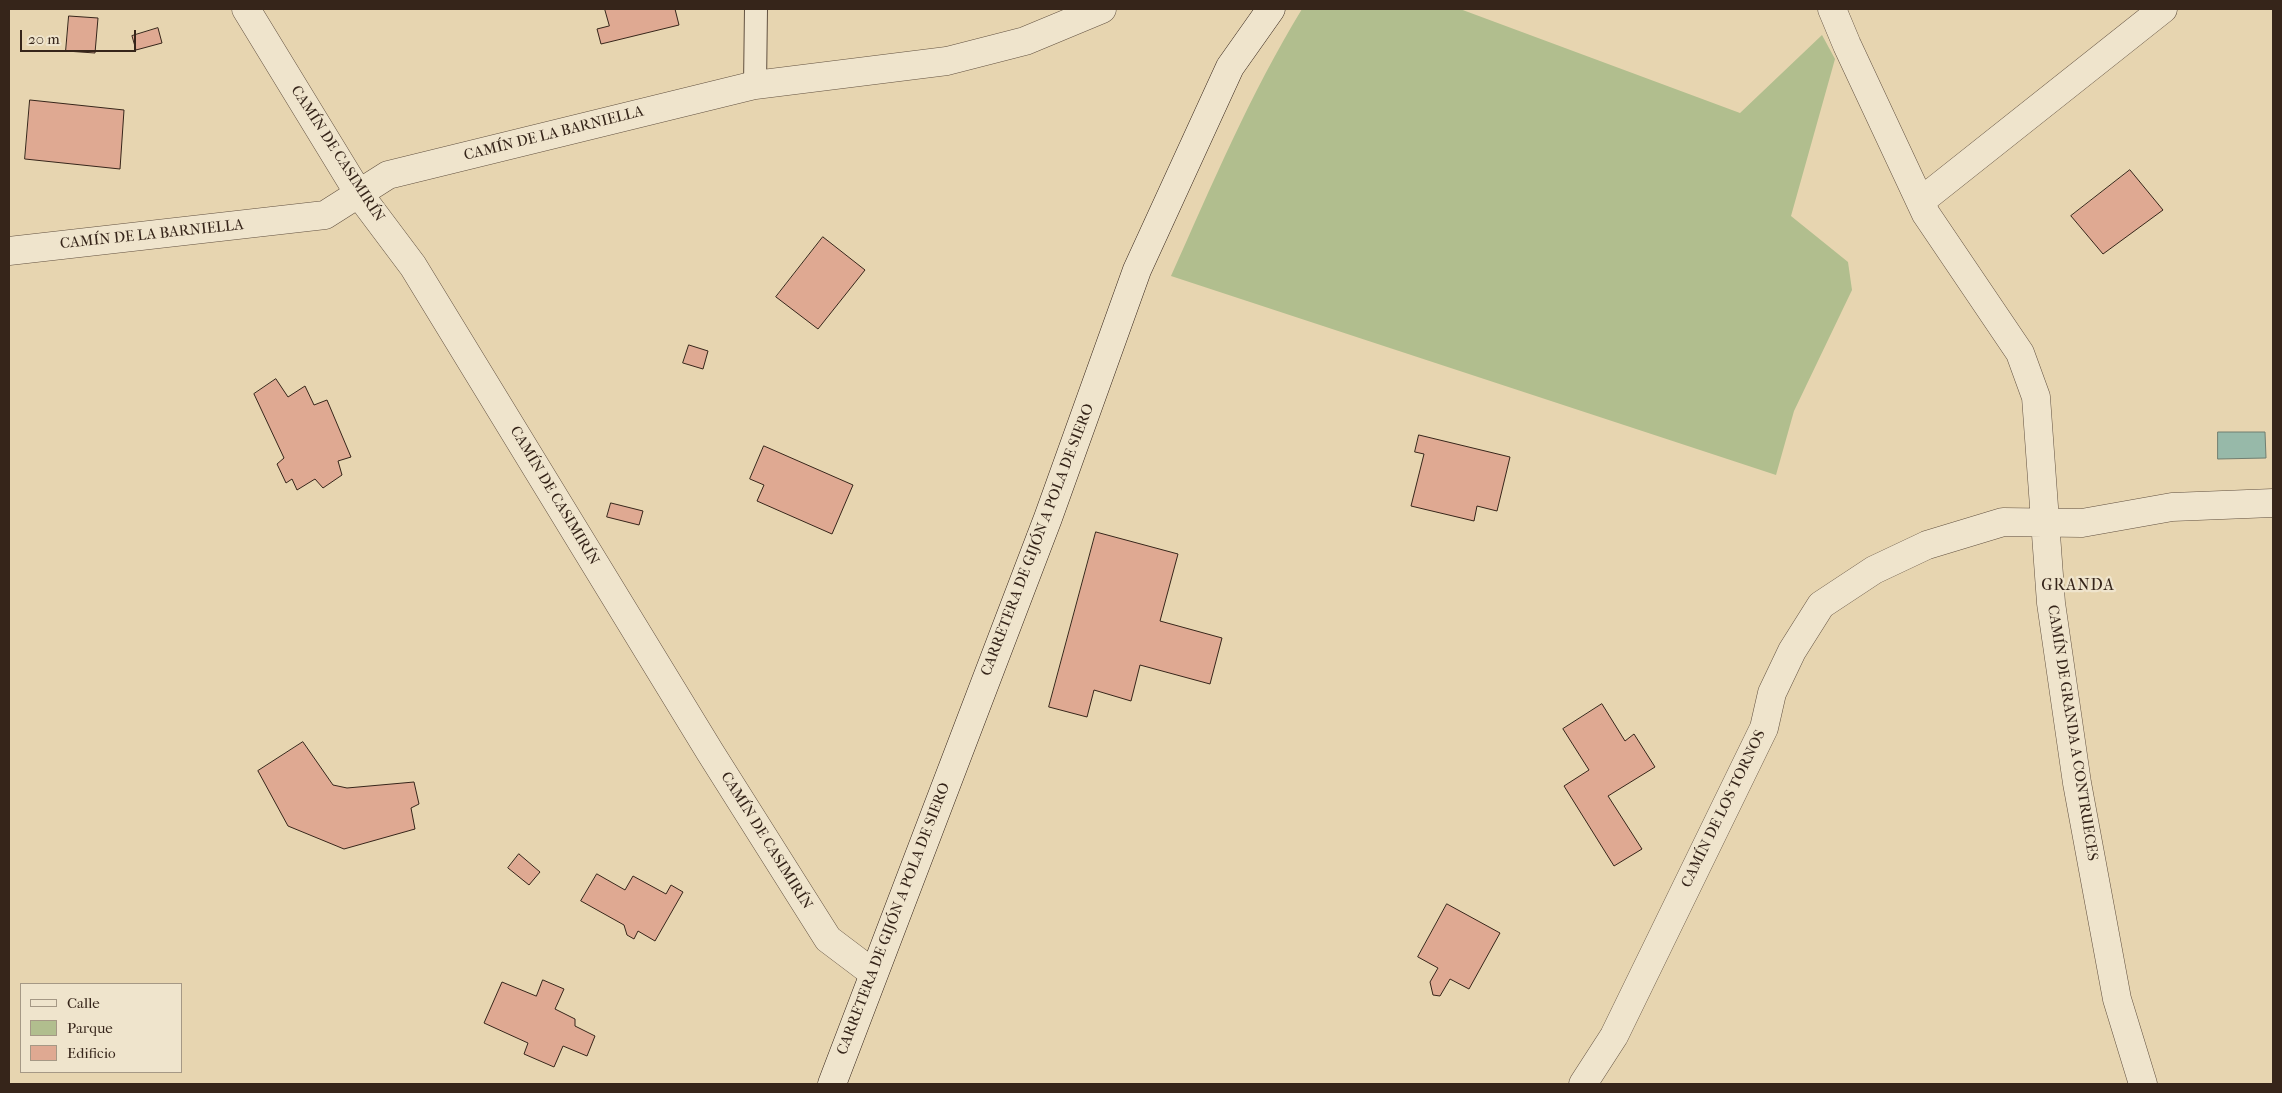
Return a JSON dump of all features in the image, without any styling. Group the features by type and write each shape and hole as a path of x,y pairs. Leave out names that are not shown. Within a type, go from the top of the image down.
{"street":[{"name":"CAMÍN DE CASIMIRÍN","path":"246,9 359,194 413,266 705,744 828,939 873,972"},
{"name":"CAMÍN DE LA BARNIELLA","path":"9,251 325,215 388,175 755,85 947,61 1024,40 1102,9"},
{"name":"CARRETERA DE GIJÓN A POLA DE SIERO","path":"832,1084 873,972 1048,518 1137,270 1230,67 1270,9"},
{"name":"CAMÍN DE GRANDA A CONTRUECES","path":"1832,9 1846,45 1926,214 2020,353 2036,397 2051,603 2076,783 2117,999 2143,1084"},
{"path":"1921,202 2163,9"},
{"name":"CAMÍN DE LOS TORNOS","path":"1583,1084 1614,1036 1764,728 1772,693 1788,659 1821,605 1874,570 1927,545 2003,522 2082,524 2172,507 2273,503"}],"lane":[{"path":"755,85 756,9"}],"green space":[{"path":"1302,9 1460,9 1740,113 1822,35 1835,59 1791,216 1848,262 1852,290 1794,411 1776,475 1171,276 1265,74"}],"shaded area":[{"path":"2218,432 2265,432 2266,458 2218,459"}],"building":[{"path":"605,9 675,9 679,25 601,44 597,29 609,26"},
{"path":"69,16 98,18 95,53 66,51"},
{"path":"158,28 162,43 136,50 132,36"},
{"path":"30,100 124,110 120,169 25,159"},
{"path":"2130,170 2163,210 2103,254 2071,216"},
{"path":"823,237 865,270 818,329 776,297"},
{"path":"689,345 708,351 703,369 683,363"},
{"path":"276,379 288,397 305,386 314,405 327,400 351,457 338,461 342,475 323,488 315,479 297,490 292,479 286,483 277,464 284,458 254,394"},
{"path":"1419,435 1510,457 1497,511 1477,506 1474,521 1411,506 1424,454 1415,452"},
{"path":"764,446 853,485 832,534 757,501 764,485 750,479"},
{"path":"611,503 643,511 639,525 607,517"},
{"path":"1096,532 1178,554 1160,621 1222,638 1210,684 1140,665 1131,701 1094,690 1087,717 1049,707"},
{"path":"1602,704 1625,741 1634,734 1655,767 1608,796 1642,849 1614,866 1564,786 1589,770 1563,729"},
{"path":"303,742 333,785 347,788 414,782 419,804 411,808 415,829 344,849 288,826 258,771"},
{"path":"519,854 540,872 529,885 508,868"},
{"path":"597,874 625,890 633,876 666,894 671,885 683,892 655,941 638,931 634,939 627,935 624,925 581,901"},
{"path":"1447,904 1500,933 1469,989 1450,979 1440,996 1433,995 1430,982 1438,968 1418,957"},
{"path":"543,980 564,989 555,1009 575,1019 575,1026 595,1036 587,1056 563,1046 554,1067 524,1054 528,1043 484,1023 502,982 536,996"}],"district":[{"name":"GRANDA","path":"2078,586"}]}
